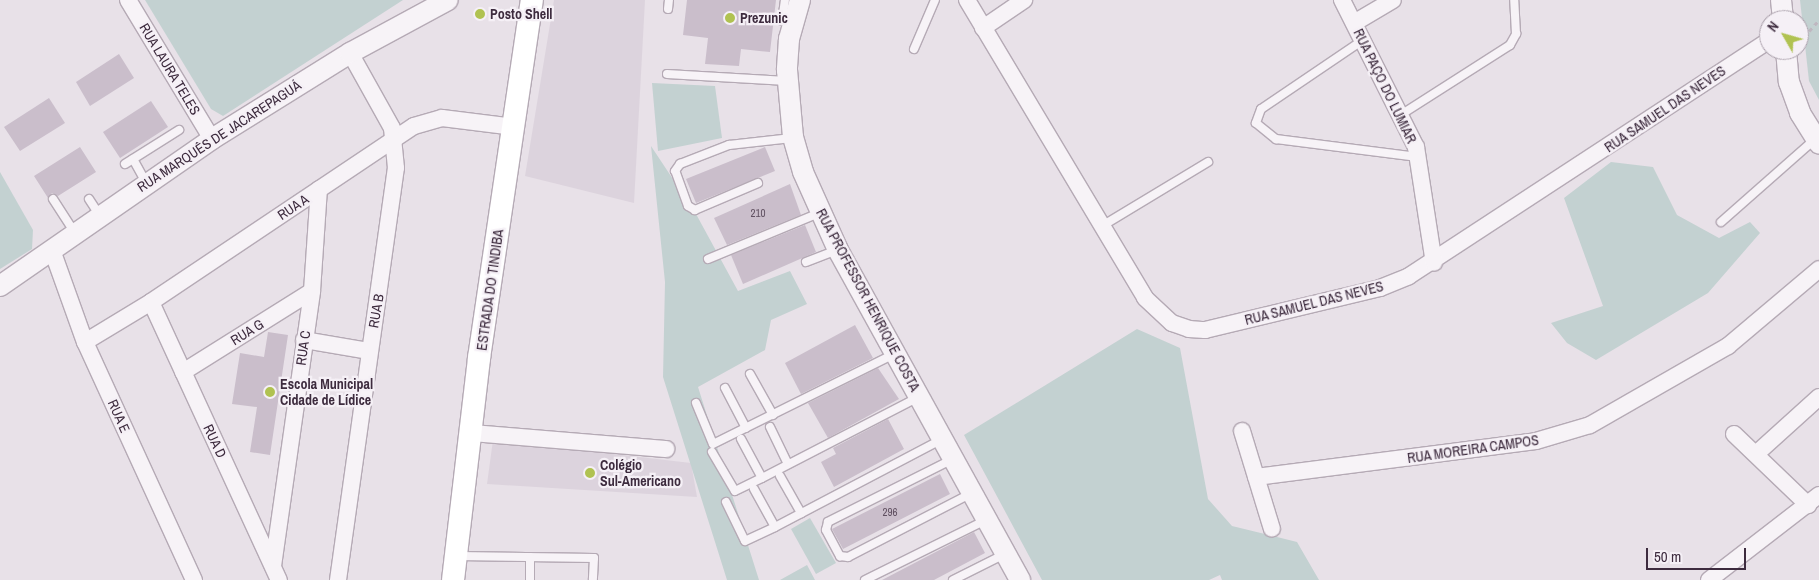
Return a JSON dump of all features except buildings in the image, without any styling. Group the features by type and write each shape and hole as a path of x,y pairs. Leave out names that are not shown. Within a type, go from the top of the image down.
{"main road":[{"name":"ESTRADA DO TINDIBA","path":"453,580 458,556 471,433 532,0"}],"street":[{"name":"RUA LAURA TELES","path":"128,0 212,138"},
{"name":"RUA MARQUÊS DE JACAREPAGUÁ","path":"0,286 146,182 212,138 350,53 448,0"},
{"name":"RUA PROFESSOR HENRIQUE COSTA","path":"800,0 789,40 787,81 793,138 820,213 895,354 989,518 1007,553 1016,579"},
{"name":"RUA SAMUEL DAS NEVES","path":"967,0 1151,305 1172,323 1189,329 1205,330 1380,288 1434,264 1759,47"},
{"path":"983,28 1024,0"},
{"name":"RUA PAÇO DO LUMIAR","path":"1342,0 1402,114 1418,157 1434,264"},
{"path":"1354,23 1393,0"},
{"path":"350,53 395,138"},
{"path":"1787,60 1790,82 1800,113 1817,141"},
{"name":"RUA A","path":"85,342 151,302 414,126 442,118 514,126"},
{"name":"RUA B","path":"338,580 369,351 392,215 395,138"},
{"name":"RUA C","path":"276,573 304,340 312,291 319,189"},
{"name":"RUA E","path":"52,250 85,342 194,580"},
{"name":"RUA MOREIRA CAMPOS","path":"1256,477 1536,441 1590,425 1728,346 1819,269"},
{"name":"RUA G","path":"183,372 312,291"},
{"name":"RUA D","path":"151,302 276,573"},
{"path":"304,340 369,351"},
{"path":"1756,454 1819,398"},
{"path":"1242,431 1272,529"},
{"path":"471,433 666,449"},
{"path":"1709,580 1814,500 1734,434"}],"lane":[{"path":"782,21 785,0"},
{"path":"914,49 936,0"},
{"path":"1402,114 1510,45 1516,34 1514,0"},
{"path":"1363,40 1261,109 1256,123 1276,139 1418,157"},
{"path":"668,74 787,81"},
{"path":"146,182 129,162 178,130"},
{"path":"758,184 695,210 688,206 675,171 680,164 728,145 793,138"},
{"path":"1721,222 1817,141"},
{"path":"1102,226 1208,162"},
{"path":"53,199 75,233"},
{"path":"89,199 100,216"},
{"path":"708,258 820,213"},
{"path":"816,253 837,248"},
{"path":"806,262 837,248"},
{"path":"696,403 713,444 895,354"},
{"path":"750,374 772,415"},
{"path":"725,388 746,428"},
{"path":"712,452 735,492 920,397"},
{"path":"770,427 788,464"},
{"path":"741,439 762,478"},
{"path":"726,502 745,541 943,439"},
{"path":"954,458 828,522 826,530 840,556 848,557 974,492"},
{"path":"780,476 801,513"},
{"path":"754,489 775,527"},
{"path":"865,580 989,518"},
{"path":"954,580 1007,553"},
{"path":"458,556 594,558 592,580"},
{"path":"530,557 530,580"}],"path":[{"path":"1809,31 1819,20"}],"shaded area":[{"path":"145,0 403,0 223,116 211,109"},
{"path":"554,0 645,0 634,203 525,176"},
{"path":"1800,0 1819,0 1819,100 1809,81 1807,60 1809,60 1809,10 1801,10"},
{"path":"652,83 715,86 722,138 658,151"},
{"path":"651,146 696,214 738,291 790,271 807,304 771,320 765,350 698,387 759,580 727,580 663,377 665,282"},
{"path":"1611,162 1653,167 1677,215 1719,238 1750,222 1760,233 1708,293 1596,360 1567,343 1551,323 1603,306 1564,198"},
{"path":"0,172 33,230 32,249 0,269"},
{"path":"1137,329 1180,348 1208,499 1232,526 1297,542 1319,580 1222,580 1220,575 1209,580 1042,580 964,435"},
{"name":"Colégio Sul-Americano","path":"493,440 691,463 697,497 487,484"},
{"path":"810,518 836,563 816,574 791,529"},
{"path":"807,565 815,580 780,580"}],"place":[{"name":"Posto Shell","path":"480,14"},
{"name":"Prezunic","path":"730,18"},
{"name":"Escola Municipal Cidade de Lídice","path":"270,392"},
{"name":"Colégio Sul-Americano","path":"590,473"}]}
